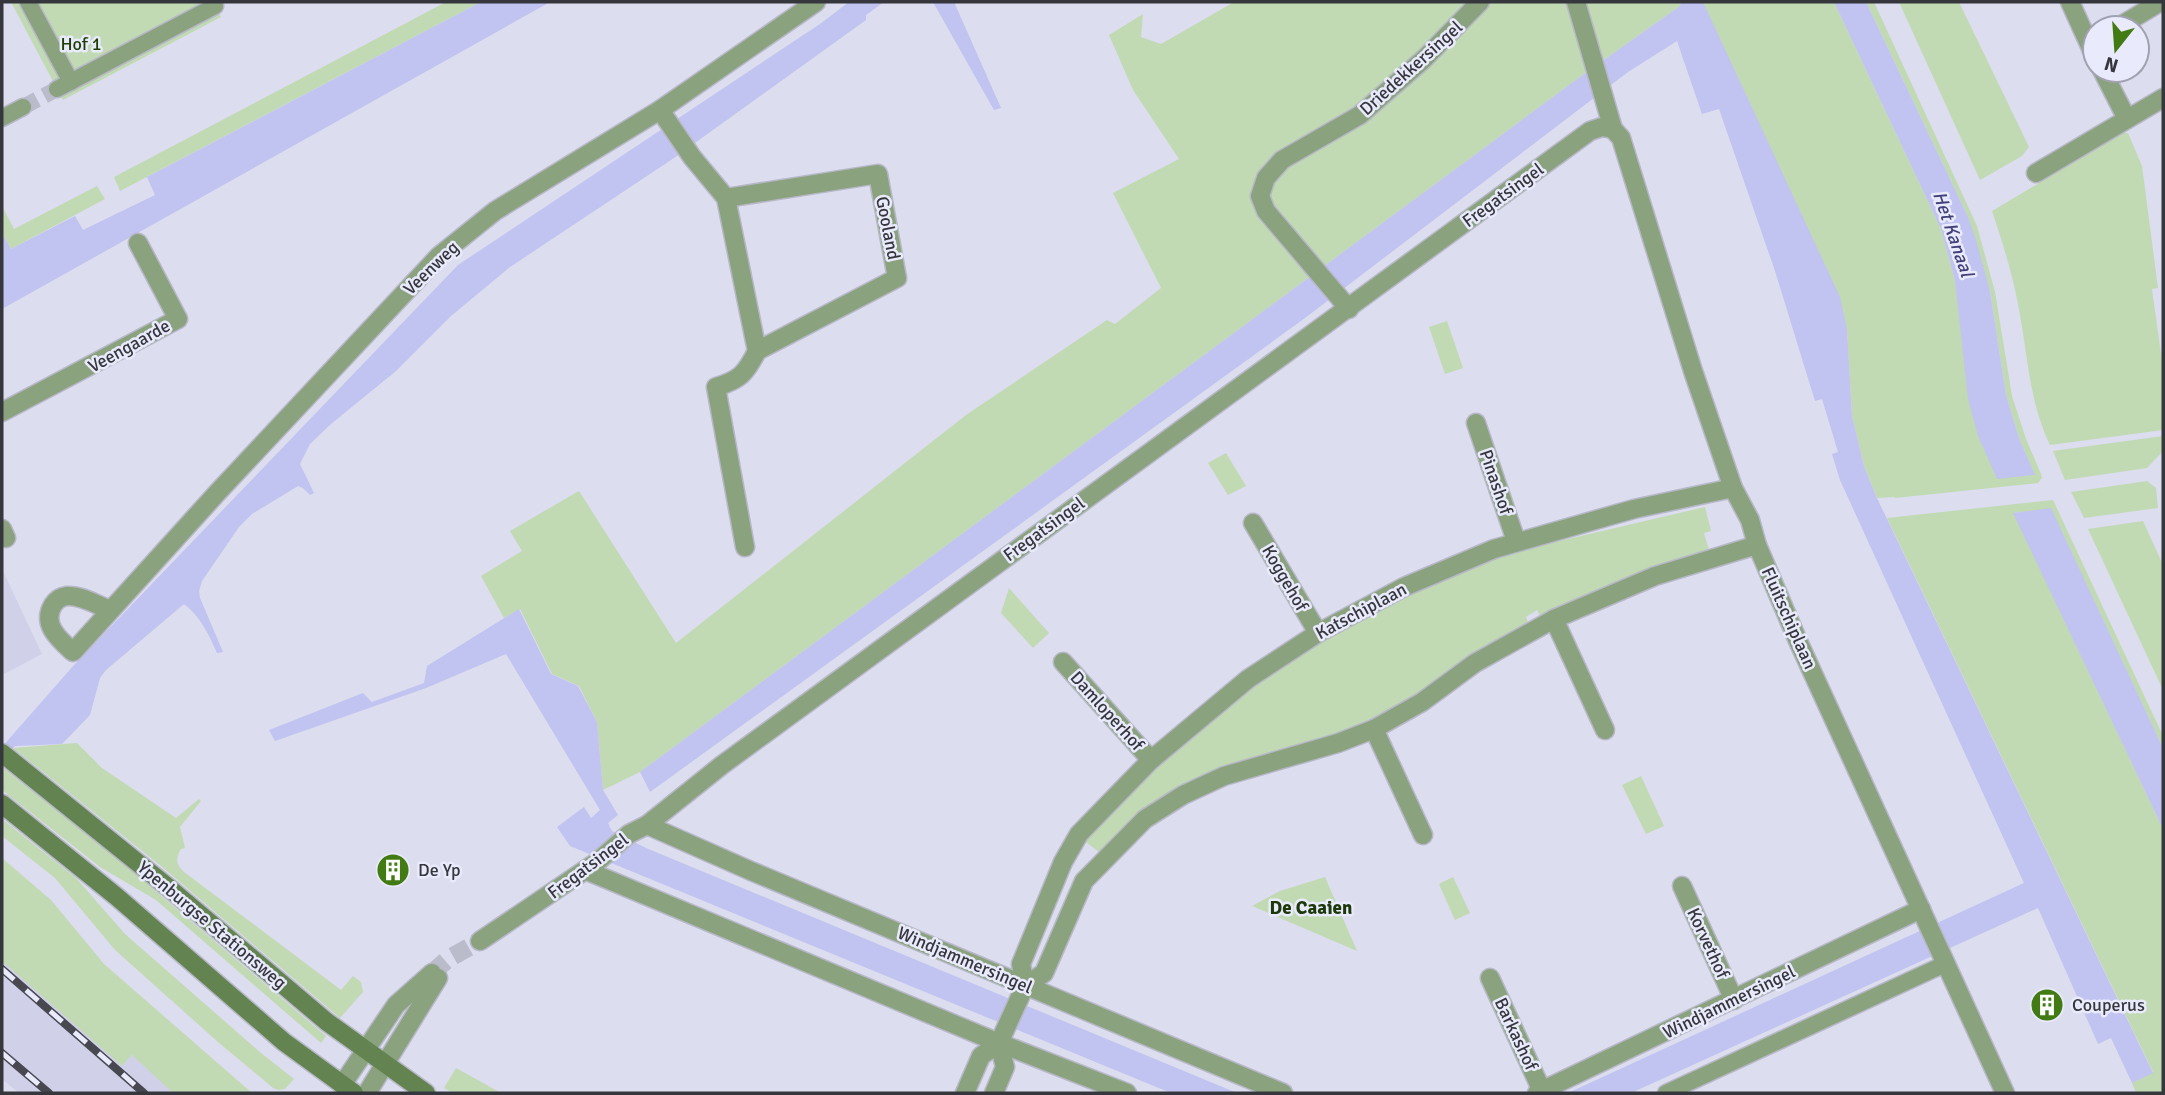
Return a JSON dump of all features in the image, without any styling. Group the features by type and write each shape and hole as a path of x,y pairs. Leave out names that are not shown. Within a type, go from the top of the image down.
{"main road":[{"name":"Ypenburgse Stationsweg","path":"5,755 149,871 327,1022 426,1093"},
{"path":"2,804 117,897 284,1042 348,1089"}],"street":[{"path":"28,2 64,86 207,6"},
{"name":"Veenweg","path":"110,610 439,256 495,211 663,114 816,2"},
{"name":"Driedekkersingel","path":"1347,306 1266,211 1260,196 1266,178 1282,160 1360,116 1424,59 1480,2"},
{"path":"1576,2 1614,129"},
{"path":"2070,2 2081,24"},
{"path":"2140,14 2160,2"},
{"path":"2109,84 2127,119"},
{"path":"2036,173 2163,98"},
{"path":"2,118 23,107"},
{"path":"663,114 692,157 726,198 757,351"},
{"name":"Fregatsingel","path":"480,941 591,866 629,834 647,825 722,765 968,584 1590,131 1602,127 1614,129"},
{"name":"Fluitschiplaan","path":"1614,129 1621,138 1693,372 1733,488 1750,520 1757,545 1798,641 2005,1093"},
{"name":"Gooland","path":"726,198 878,174 897,278 757,351 748,370 733,382 716,387 745,547"},
{"name":"Veengaarde","path":"2,412 178,319 138,243"},
{"name":"Pinashof","path":"1476,423 1516,541"},
{"name":"Katschiplaan","path":"1022,992 1021,964 1063,862 1079,834 1151,760 1248,679 1318,633 1404,587 1516,541 1634,509 1733,488"},
{"name":"Koggehof","path":"1253,523 1318,633"},
{"name":"Katschiplaan","path":"965,1093 981,1056 999,1043 1022,992 1044,973 1084,881 1145,819 1182,795 1224,776 1338,743 1374,729 1422,702 1475,663 1554,619 1655,576 1757,545"},
{"path":"1554,619 1605,730"},
{"name":"Damloperhof","path":"1063,662 1151,760"},
{"path":"1374,729 1423,835"},
{"name":"Windjammersingel","path":"647,825 1022,992 1120,1023 1283,1093"},
{"path":"1063,862 1084,881"},
{"path":"591,866 999,1043 1126,1093"},
{"name":"Korvethof","path":"1682,886 1734,1000"},
{"name":"Windjammersingel","path":"1539,1092 1734,1000 1925,917"},
{"path":"1666,1093 1944,960"},
{"path":"348,1089 365,1050 396,1005 435,975 367,1093"},
{"name":"Barkashof","path":"1490,978 1539,1092"},
{"name":"Katschiplaan","path":"994,1093 1005,1067 999,1043"}],"shaded area":[{"path":"2,569 42,654 2,675"},
{"path":"2,953 122,1066 132,1055 174,1093 19,1093 2,1079"}],"green space":[{"name":"Hof 1","path":"11,2 213,2 221,17 63,100"},
{"path":"446,2 481,2 120,191 114,177"},
{"path":"1234,2 1681,2 1680,6 1584,74 640,772 603,790 597,722 579,686 552,674 520,609 504,618 481,576 522,551 510,531 579,491 676,643 966,415 1107,320 1115,324 1161,288 1113,193 1179,159 1133,90 1109,35 1143,14 1141,37 1161,44"},
{"path":"1703,2 1834,2 1941,229 1960,310 2035,475 2019,438 2006,395 1990,291 1968,217 1866,2 1874,2 1977,226 1995,292 2012,396 2041,474 2042,478 2038,483 1877,498 1864,466 1852,416 1847,329"},
{"path":"1899,2 1959,2 2029,147 2022,156 1980,180"},
{"path":"2123,133 2128,133 2142,166 2158,288 2152,289 2163,368 2163,430 2050,445 2037,410 2016,292 1992,211"},
{"path":"97,186 105,199 11,249 2,233 2,206 14,229"},
{"path":"1447,321 1463,368 1445,374 1429,327"},
{"path":"2163,436 2163,451 2147,468 2065,480 2053,451"},
{"path":"1226,453 1246,486 1228,495 1208,463"},
{"path":"2147,481 2156,488 2158,508 2084,518 2071,492"},
{"path":"2053,500 2163,736 2163,748 2051,509 2014,513 2163,829 2163,1093 2136,1093 2132,1083 2153,1072 1887,518"},
{"path":"1705,507 1711,531 1704,533 1709,550 1541,618 1537,610 1526,617 1529,625 1368,724 1219,772 1103,855 1082,839 1162,759 1267,677 1374,609 1508,553"},
{"path":"2143,521 2163,565 2163,690 2088,529"},
{"path":"1009,588 1049,633 1033,648 1001,613"},
{"path":"77,743 102,768 176,818 199,799 201,801 180,827 185,848 181,849 178,856 179,866 341,990 353,976 361,982 363,992 340,1018 161,866 13,748"},
{"path":"2,767 112,854 326,1036 321,1043 156,900 100,867 2,790"},
{"path":"1641,776 1664,826 1646,834 1622,785"},
{"path":"2,819 76,878 125,934 294,1079 285,1089 273,1088 115,950 55,878 2,836"},
{"path":"2,858 51,900 104,964 252,1093 173,1093 132,1055 122,1066 2,961"},
{"path":"1325,877 1357,951 1252,906 1280,891"},
{"path":"1453,877 1470,913 1455,920 1439,884"},
{"path":"456,1068 501,1093 453,1093 444,1088"}],"water":[{"path":"481,2 550,2 2,309 2,233 11,249 75,216 83,230 155,195 147,177"},
{"path":"849,2 884,2 866,15 866,20 674,158 510,267 451,316 396,371 310,444 300,464 314,493 310,495 298,486 252,514 239,527 202,581 200,598 223,652 217,653 200,620 184,604 106,670 100,678 90,715 62,744 15,746 2,761 2,747 74,665 458,265"},
{"path":"933,2 954,2 1001,108 994,110"},
{"path":"1681,2 1703,2 1840,297 1847,329 1852,416 1864,466 1876,496 2153,1073 2132,1083 2111,1038 2098,1044 2038,908 1631,1093 1568,1093 2024,883 1840,480 1832,454 1838,452 1822,399 1815,401 1775,271 1719,109 1702,114 1677,41 1628,72 1305,318 650,792 640,772 1584,74 1680,6"},
{"name":"Het Kanaal","path":"1834,2 1866,2 1968,217 1990,291 2006,395 2019,438 2035,475 1997,479 1978,436 1968,399 1955,281 1941,229"},
{"path":"2051,508 2163,748 2163,829 2013,513"},
{"path":"519,609 551,674 578,686 597,722 603,790 618,815 608,823 612,831 646,848 1237,1093 1171,1093 570,846 557,827 584,807 591,818 600,810 506,654 426,688 275,741 269,730 363,693 372,702 424,683 427,666"}],"tunnel":[{"path":"23,107 57,89"},
{"path":"432,973 448,959 480,941"}],"railway":[{"path":"2,969 144,1093"},
{"path":"2,1053 49,1093"}],"place":[{"name":"De Yp","path":"393,870"},
{"name":"Couperus","path":"2047,1005"}],"district":[{"name":"De Caaien","path":"1311,908"}]}
